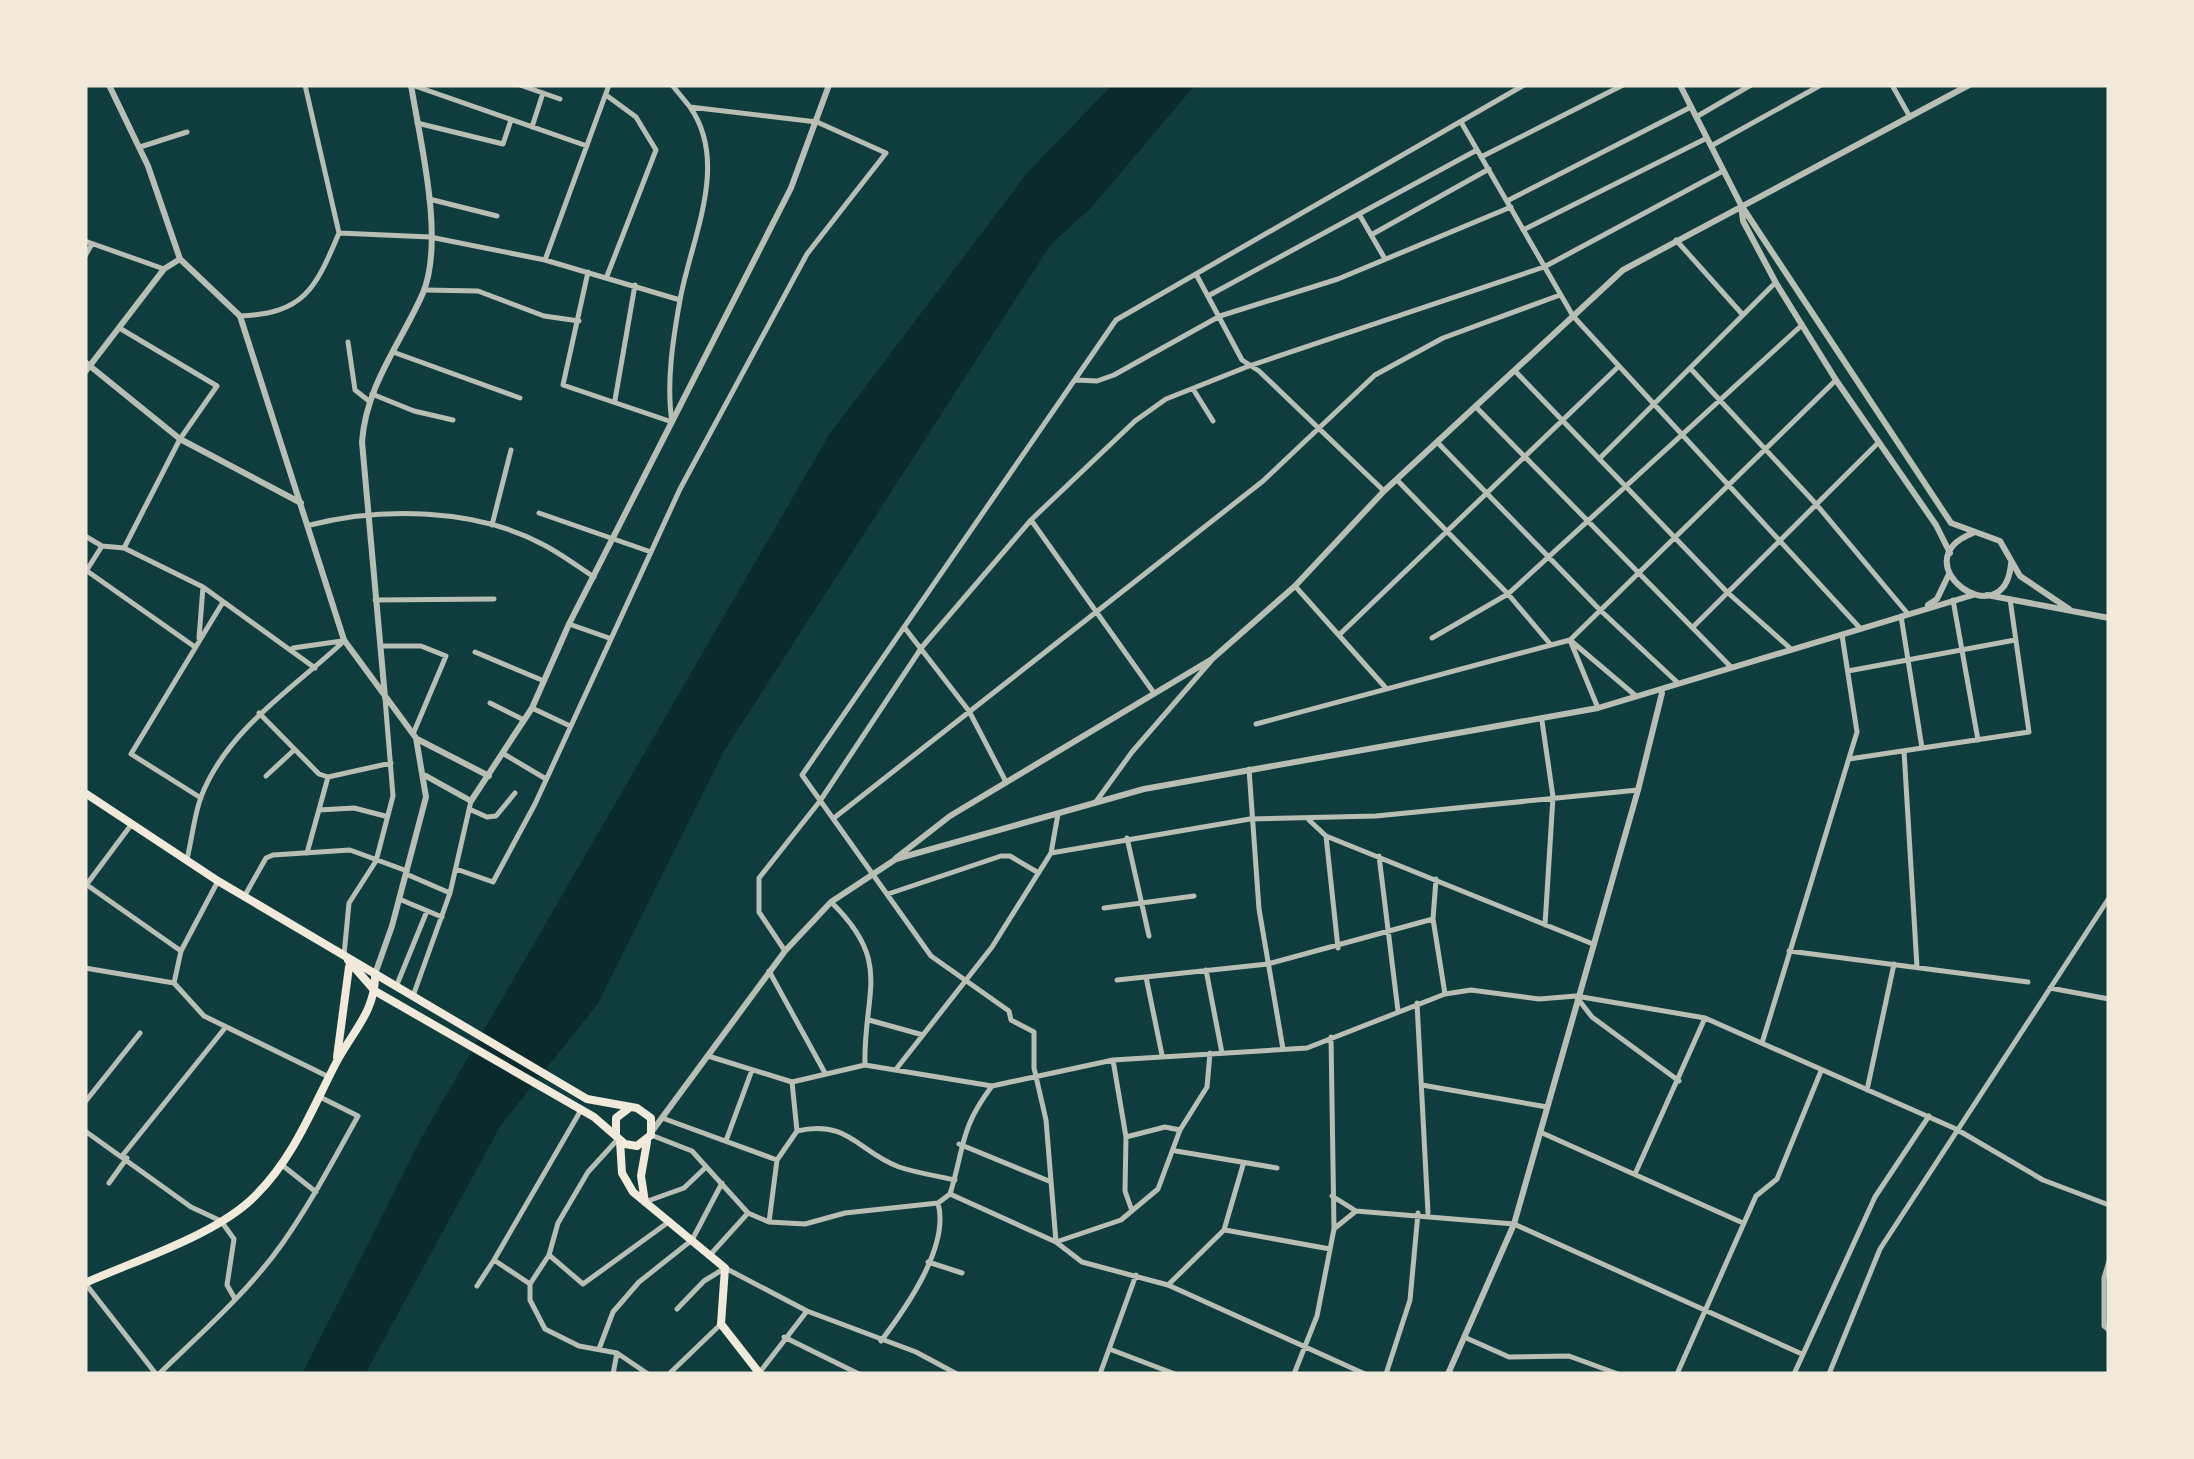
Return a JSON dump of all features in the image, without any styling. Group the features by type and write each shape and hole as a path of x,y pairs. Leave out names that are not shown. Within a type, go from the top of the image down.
{"main road":[{"path":"86,795 346,959 587,1099 647,1113 650,1135 641,1176 645,1202"},
{"path":"346,959 360,979 375,990 581,1110 618,1138 637,1146 650,1135"},
{"path":"337,1062 348,996 346,959"},
{"path":"348,996 360,979 374,974"},
{"path":"85,1283 221,1222 254,1197 282,1164 372,1006 374,974"},
{"path":"631,1108 616,1118 622,1174 645,1202 725,1268 720,1324 760,1374"}],"street":[{"path":"240,316 277,314 290,308 320,276 339,233 305,85"},
{"path":"346,959 350,903 376,861 393,796 362,442 371,398 390,351 424,290 430,237 429,199 412,85 587,146"},
{"path":"520,85 560,99"},
{"path":"545,260 609,85"},
{"path":"672,85 690,107 706,138 708,165 680,300 668,399 672,422"},
{"path":"413,996 450,893 470,805 532,708 570,624 791,188 829,85"},
{"path":"1056,1242 1034,1032 1011,1020 1009,1011 931,956 902,922 874,871 802,775 1116,320 1524,85"},
{"path":"1208,296 1359,214 1623,85"},
{"path":"1680,85 1741,205 1951,522 2000,540 2032,586 2069,609"},
{"path":"1696,117 1751,85"},
{"path":"1711,146 1821,85"},
{"path":"1892,85 1910,116"},
{"path":"1095,803 1212,659 1295,586 1396,480 1622,270 1970,85"},
{"path":"112,86 140,146 180,259 240,316 344,640 414,736 425,775 426,797 400,899 374,974"},
{"path":"532,127 543,93"},
{"path":"606,95 636,118 656,150 607,277"},
{"path":"456,870 493,882 546,779 650,552 807,254 886,153 817,122 690,107"},
{"path":"1076,380 1096,382 1114,375 1220,316 1385,259 1509,204 1692,107"},
{"path":"417,123 503,144 511,120"},
{"path":"1460,120 1573,316 1859,627"},
{"path":"140,146 187,132"},
{"path":"1523,230 1707,138"},
{"path":"1371,235 1488,169"},
{"path":"785,951 759,912 759,878 820,801 922,647 1031,520 1134,420 1249,366 1544,267 1724,172"},
{"path":"429,199 497,216"},
{"path":"1741,205 1743,222 1776,282 1836,380 1936,525 1950,553 1949,573 1937,599 1920,610"},
{"path":"1359,214 1385,259"},
{"path":"339,233 430,237 545,260 680,300"},
{"path":"1676,240 1743,315"},
{"path":"85,256 88,242 164,269"},
{"path":"180,259 164,269 121,329 87,367 180,439 303,504"},
{"path":"588,272 563,385 672,422"},
{"path":"1196,273 1249,366 1384,492"},
{"path":"1601,458 1776,282"},
{"path":"614,402 635,285"},
{"path":"424,290 478,291 544,316 580,321"},
{"path":"834,818 1263,481 1376,374 1408,354 1560,295"},
{"path":"1432,638 1508,594 1802,325"},
{"path":"121,329 217,386 180,439 124,548"},
{"path":"348,342 355,390 453,420"},
{"path":"390,351 520,398"},
{"path":"1339,635 1619,366"},
{"path":"1690,368 1816,504 1905,615 1922,748"},
{"path":"1515,371 1727,592 1790,649"},
{"path":"1256,724 1385,686 1570,640 1836,380"},
{"path":"1193,389 1214,420"},
{"path":"1476,407 1732,667"},
{"path":"1694,626 1879,442"},
{"path":"1438,443 1600,610 1680,685"},
{"path":"492,525 511,450"},
{"path":"1396,480 1448,530 1551,645"},
{"path":"538,513 650,552"},
{"path":"310,525 366,514 441,517 492,525 541,543 594,577"},
{"path":"1031,520 1155,694"},
{"path":"1950,553 1962,538 1979,533"},
{"path":"85,536 102,546 124,548 202,586 315,668"},
{"path":"102,546 86,572 197,645"},
{"path":"1986,595 2007,580 2011,559"},
{"path":"1949,573 1960,590 1974,595"},
{"path":"197,645 202,586"},
{"path":"1295,586 1385,686"},
{"path":"992,1086 974,1110 960,1144 950,1194 938,1203 845,1213 805,1224 769,1222 748,1213 692,1151 650,1135 785,951 831,902 896,859 1095,803 1250,769 1542,721 1598,708 1662,692 1842,632 1974,595 2109,618"},
{"path":"375,600 494,599"},
{"path":"1849,759 2029,732 2010,599"},
{"path":"1953,600 1978,740"},
{"path":"201,798 130,754 224,602"},
{"path":"570,624 609,638"},
{"path":"904,627 969,711 1006,782"},
{"path":"1762,1043 1857,732 1842,632"},
{"path":"291,648 344,640"},
{"path":"187,859 201,798 226,754 259,713 344,640"},
{"path":"1570,640 1638,698"},
{"path":"1570,640 1598,708"},
{"path":"1848,670 2015,640"},
{"path":"382,646 421,646 446,656 414,736"},
{"path":"475,652 544,681"},
{"path":"896,859 913,841 1006,782 1212,659"},
{"path":"1448,1374 1514,1224 1576,996 1638,790 1662,692"},
{"path":"490,703 524,720"},
{"path":"532,708 571,726"},
{"path":"259,713 311,769 328,777 392,763"},
{"path":"1542,721 1553,798 1545,924"},
{"path":"414,736 489,776"},
{"path":"266,776 294,751"},
{"path":"1904,751 1917,968"},
{"path":"504,754 546,779"},
{"path":"1250,769 1250,820 1283,1050"},
{"path":"425,775 470,805 496,816 516,794"},
{"path":"306,854 328,777"},
{"path":"1051,854 1250,820 1309,820 1638,790"},
{"path":"319,810 354,808 386,816"},
{"path":"896,1068 966,982 1051,854 1058,814"},
{"path":"1309,820 1326,836 1593,944"},
{"path":"133,823 86,886 181,951"},
{"path":"1326,836 1338,948"},
{"path":"1127,838 1149,936"},
{"path":"244,897 266,858 350,850 450,893"},
{"path":"888,894 1001,856 1010,856 1037,872"},
{"path":"1379,856 1398,1011"},
{"path":"1436,880 1433,919 1444,994"},
{"path":"174,983 181,951 218,881"},
{"path":"1104,908 1194,896"},
{"path":"1828,1374 1880,1249 2109,898"},
{"path":"400,899 442,917"},
{"path":"831,902 853,924 868,956 874,988 865,1064"},
{"path":"396,987 427,911"},
{"path":"1117,980 1268,964 1433,919"},
{"path":"1789,950 2028,982"},
{"path":"1867,1090 1894,964"},
{"path":"85,968 174,983 204,1016 330,1077"},
{"path":"1206,970 1222,1053"},
{"path":"769,971 825,1073"},
{"path":"1146,977 1162,1055"},
{"path":"2050,988 2109,999"},
{"path":"705,1055 792,1082 865,1064 992,1086 1113,1060 1308,1048 1444,994 1471,990 1539,999 1576,996 1705,1018 1929,1116 2043,1180 2109,1204"},
{"path":"1576,996 1592,1017 1679,1081"},
{"path":"1416,1004 1428,1214"},
{"path":"1635,1174 1705,1018"},
{"path":"869,1020 923,1035"},
{"path":"110,1184 125,1157 225,1028"},
{"path":"85,1102 140,1033"},
{"path":"1294,1374 1317,1316 1334,1229 1331,1037"},
{"path":"1056,1242 1120,1220 1158,1188 1176,1150 1180,1130 1207,1087 1210,1053"},
{"path":"1113,1060 1126,1136 1125,1191 1131,1208"},
{"path":"727,1138 752,1070"},
{"path":"1677,1374 1756,1196 1778,1179 1821,1071"},
{"path":"769,1222 777,1160 797,1131 792,1082"},
{"path":"1421,1085 1547,1108"},
{"path":"85,1283 157,1374 235,1300 280,1246 316,1192 358,1116 320,1096"},
{"path":"478,1286 581,1110"},
{"path":"1794,1374 1875,1197 1929,1116"},
{"path":"665,1118 727,1138 777,1160"},
{"path":"797,1131 818,1126 844,1132 896,1166 955,1180"},
{"path":"1126,1136 1165,1127 1180,1130"},
{"path":"85,1131 166,1190 221,1222 234,1240 227,1285 235,1300"},
{"path":"1540,1132 1744,1223"},
{"path":"85,1144 92,1137"},
{"path":"618,1138 588,1172 558,1223 549,1254 530,1284 530,1300 544,1329 598,1350 617,1353 648,1374"},
{"path":"960,1144 1049,1181"},
{"path":"1176,1150 1242,1165 1276,1168"},
{"path":"282,1164 316,1192"},
{"path":"1168,1285 1224,1230 1242,1165"},
{"path":"645,1202 684,1188 707,1166"},
{"path":"598,1350 613,1312 639,1282 692,1240 722,1183"},
{"path":"950,1194 1056,1242 1082,1262 1168,1285 1365,1374"},
{"path":"1332,1196 1356,1211 1418,1213 1514,1224 1802,1354"},
{"path":"881,1340 915,1296 939,1230 938,1203"},
{"path":"1334,1229 1356,1211"},
{"path":"710,1255 748,1213"},
{"path":"1386,1374 1410,1300 1418,1213"},
{"path":"549,1254 583,1284 670,1221"},
{"path":"1224,1230 1330,1250"},
{"path":"494,1260 530,1284"},
{"path":"2109,1261 2102,1308 2104,1326 2109,1330"},
{"path":"928,1262 962,1272"},
{"path":"676,1309 704,1280 725,1268 807,1311 916,1352 958,1374"},
{"path":"1100,1374 1136,1275"},
{"path":"760,1374 807,1311"},
{"path":"669,1374 720,1324"},
{"path":"784,1338 859,1374"},
{"path":"1464,1338 1509,1357 1569,1356 1618,1374"},
{"path":"1111,1349 1175,1374"},
{"path":"613,1374 617,1353"}],"water":[{"path":"1112,85 1195,85 1091,208 1051,244 724,751 597,1005 501,1125 365,1374 302,1374 423,1135 829,435 1027,173"}]}
